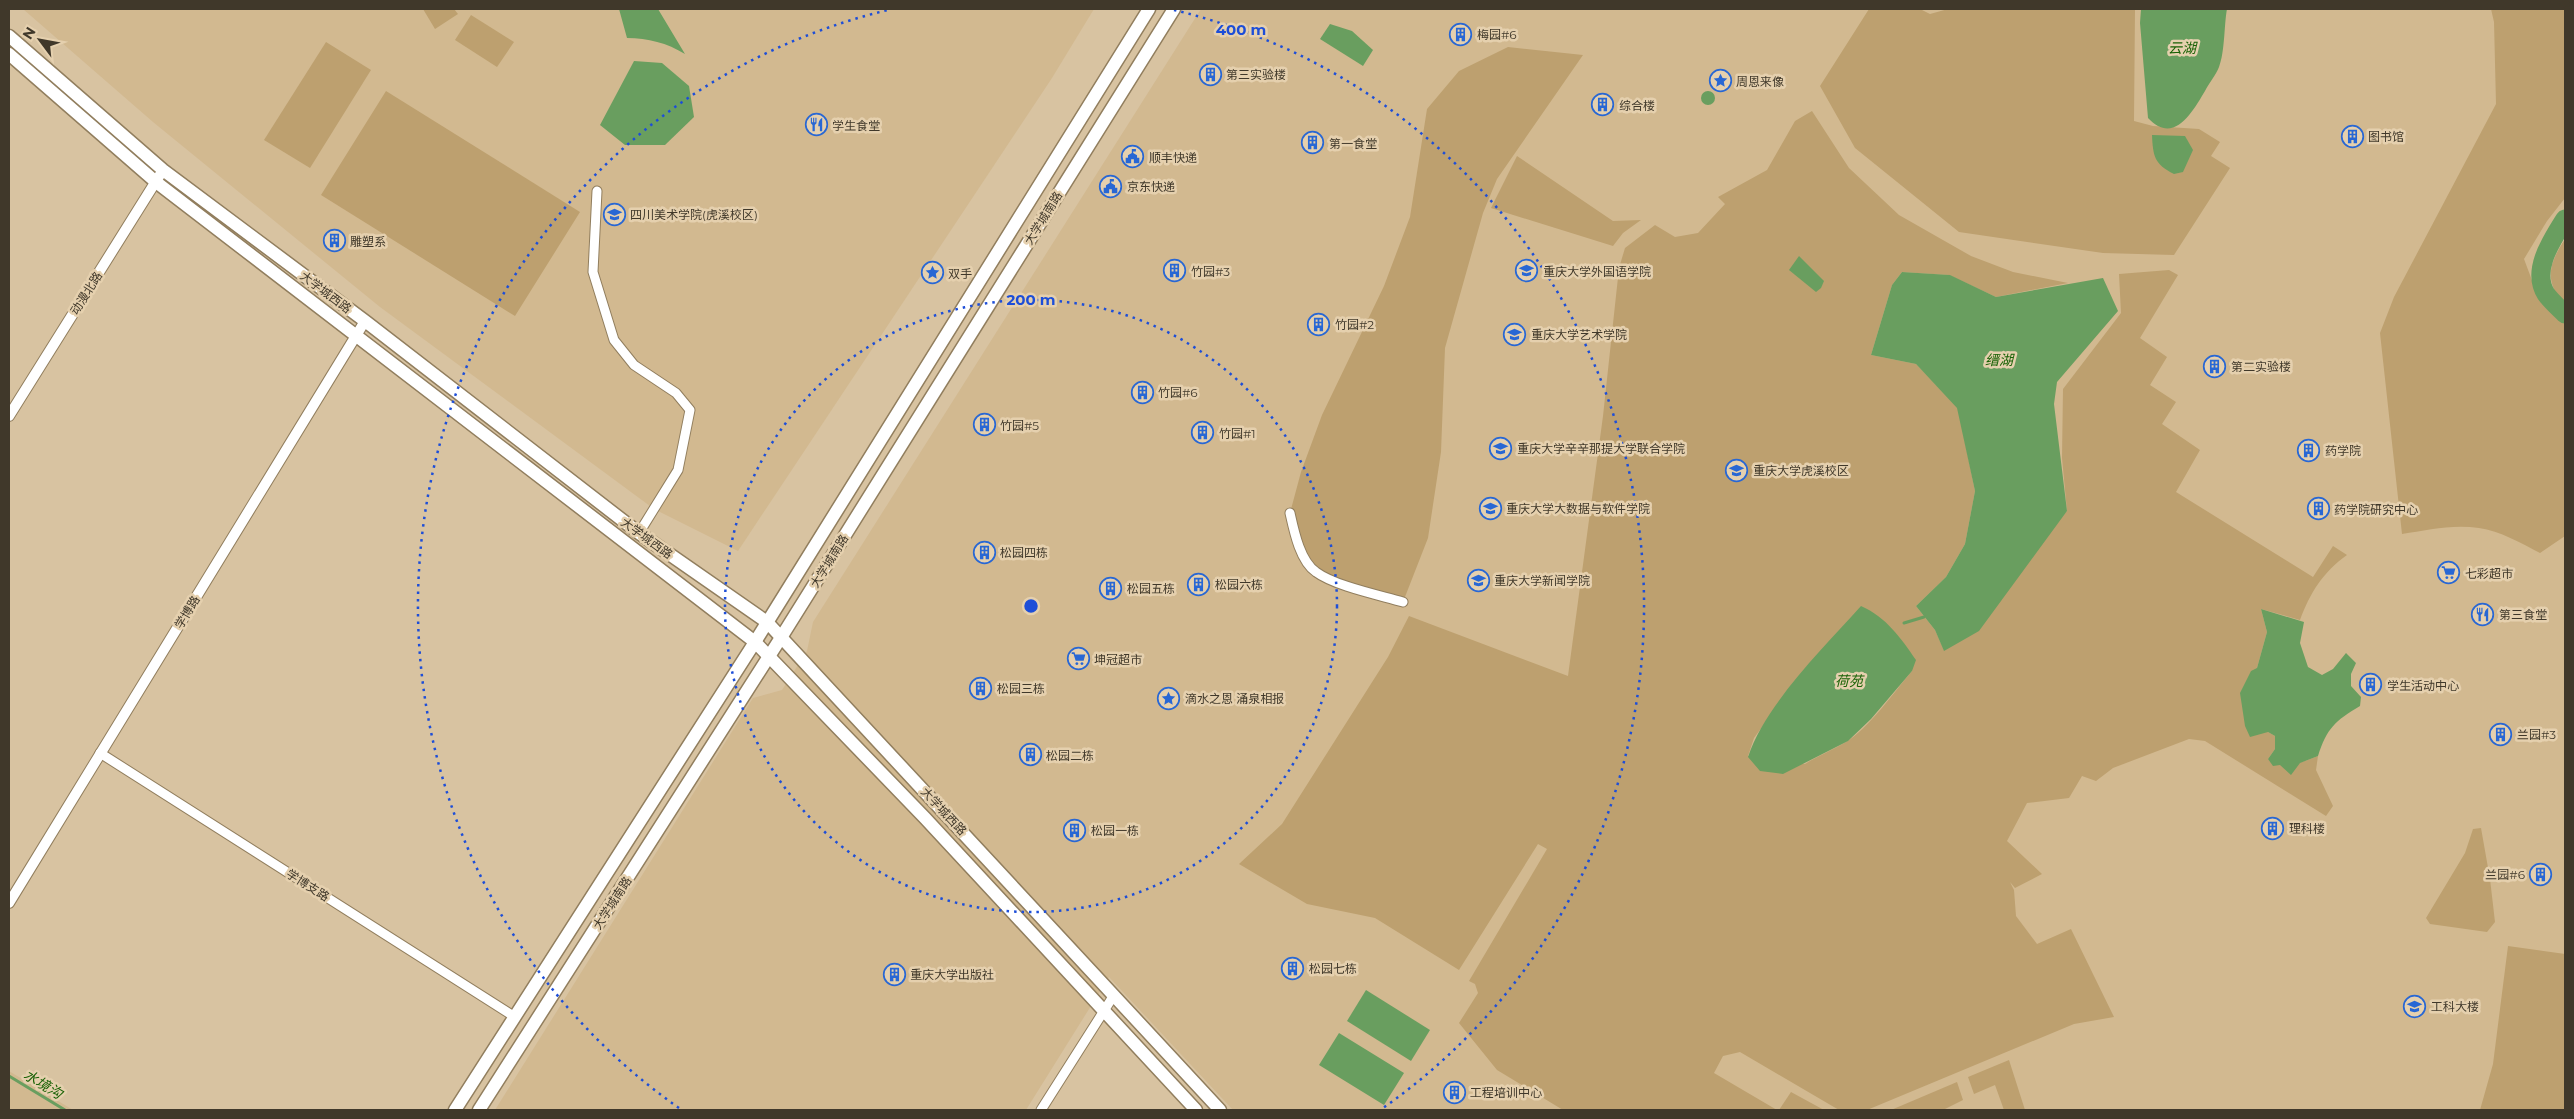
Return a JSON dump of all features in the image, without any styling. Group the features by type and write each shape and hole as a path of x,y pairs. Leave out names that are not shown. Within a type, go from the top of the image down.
{"main road":[{"name":"大学城南路","path":"455,1110 755,642 1149,9"},
{"name":"大学城南路","path":"479,1110 782,636 1174,9"},
{"name":"大学城西路","path":"9,36 163,170 365,321 639,533 767,622 1220,1110"},
{"name":"大学城西路","path":"9,54 156,182 770,655 932,825 1196,1110"}],"street":[{"name":"动漫北路","path":"9,416 163,170"},
{"path":"597,192 593,272 614,340 634,365 676,393 690,410 678,470 639,533"},
{"name":"学博路","path":"9,903 365,321"},
{"path":"1290,513 1298,547 1314,572 1403,602"},
{"name":"学博支路","path":"100,753 515,1017"},
{"path":"1041,1110 1114,995"}],"shaded area":[{"name":"四川美术学院(虎溪校区)","path":"23,9 1094,9 1052,78 738,551 654,509 380,307 153,122"},
{"path":"423,9 454,9 458,14 435,29"},
{"name":"重庆大学虎溪校区","path":"1201,9 2565,9 2565,208 2540,249 2534,269 2539,288 2565,317 2565,1110 1233,1110 1109,977 1026,1110 495,1110 753,698 782,690 807,651 813,622"},
{"path":"1869,9 1920,9 1930,14 1948,9 2135,9 2134,121 2153,126 2199,129 2220,142 2211,156 2230,168 2174,255 2103,253 1959,232 1855,148 1820,86"},
{"path":"2491,9 2565,9 2565,198 2547,221 2524,259 2536,291 2565,322 2565,536 2540,553 2518,541 2479,528 2450,527 2402,534 2380,333 2394,297 2496,104 2494,22"},
{"path":"471,15 514,42 497,67 455,40"},
{"path":"326,42 371,70 310,168 264,140"},
{"path":"1508,47 1583,55 1497,179 1483,213 1445,348 1441,452 1428,538 1403,602 1315,572 1298,547 1290,513 1301,472 1322,415 1384,286 1410,217 1427,109 1459,71"},
{"path":"386,91 580,212 515,316 321,195"},
{"path":"1812,111 1849,168 1899,215 1971,256 2013,272 2068,283 1996,297 1949,275 1902,272 1892,285 1871,355 1916,364 1958,408 1975,491 1965,544 1946,577 1916,606 1935,630 1944,650 2067,511 2062,458 2063,389 2121,313 2119,274 2169,270 2178,275 2140,338 2167,357 2150,385 2176,402 2162,424 2200,450 2176,492 2313,577 2333,546 2347,555 2318,584 2300,620 2261,609 2267,632 2257,668 2268,732 2275,736 2275,749 2268,759 2275,762 2293,764 2318,756 2316,770 2333,806 2326,816 2205,741 2189,739 2113,768 2096,781 2082,776 2069,798 2027,803 2007,841 2042,874 2015,888 2010,882 2014,890 2016,916 2037,944 2071,929 2114,1017 2074,1024 1867,1110 1839,1110 1740,1052 1723,1056 1714,1073 1777,1110 1563,1110 1497,1070 1459,1023 1478,993 1475,984 1469,981 1547,849 1538,844 1459,970 1375,918 1307,904 1239,864 1282,824 1388,657 1409,616 1568,676 1603,416 1619,268 1625,248 1655,225 1675,237 1698,233 1725,204 1718,197 1767,170 1795,121","holes":["1807,666 1912,671 1872,719 1854,736 1805,764 1748,756 1754,738"]},
{"path":"1517,156 1613,221 1641,220 1623,233 1613,246 1491,208"},
{"path":"2565,239 2565,306 2554,289 2551,273 2555,257"},
{"path":"2481,828 2495,922 2487,932 2430,924 2426,918 2465,853 2473,829"},
{"path":"2508,946 2565,954 2565,1110 2480,1110 2493,1064"},
{"path":"2009,1060 2025,1110 2004,1110 1995,1085 1974,1094 1968,1077"},
{"path":"9,1071 73,1110 9,1110"},
{"path":"1957,1082 1963,1100 1943,1110 1891,1110"},
{"path":"1791,1092 1824,1110 1779,1110"}],"water":[{"path":"619,9 658,9 685,54 657,42 627,38"},
{"name":"云湖","path":"2141,9 2227,9 2221,61 2218,70 2189,116 2174,127 2157,126 2148,118 2140,23"},
{"path":"1330,24 1352,31 1373,50 1363,66 1320,39"},
{"path":"634,61 662,63 689,86 694,117 665,145 625,145 600,125"},
{"path":"1705,91 1711,91 1715,98 1711,105 1705,105 1701,101 1701,95"},
{"path":"2152,135 2185,136 2193,150 2183,172 2174,174 2162,167 2154,154"},
{"path":"1799,256 1824,281 1821,288 1816,292 1789,270"},
{"name":"缙湖","path":"1902,272 1950,275 1996,297 2103,278 2118,311 2057,382 2054,404 2067,511 1979,631 1944,651 1935,630 1916,606 1946,577 1965,544 1975,491 1957,408 1916,364 1871,355 1892,285"},
{"name":"荷苑","path":"1861,606 1878,616 1899,636 1916,660 1912,671 1871,719 1848,741 1783,774 1760,771 1748,757 1756,737 1768,717 1797,677"},
{"path":"2261,609 2304,622 2300,643 2308,667 2322,675 2333,669 2346,653 2356,663 2351,674 2351,686 2361,697 2360,706 2333,726 2325,738 2318,756 2300,763 2291,775 2280,765 2273,766 2268,759 2275,749 2275,736 2268,732 2250,737 2245,726 2240,693 2251,671 2257,668 2267,632"},
{"path":"1366,990 1430,1030 1411,1061 1347,1021"},
{"path":"1339,1033 1404,1073 1384,1105 1319,1065"}],"waterway":[{"path":"2565,219 2545,255 2541,275 2542,285 2546,294 2565,314"},
{"path":"1904,623 1924,617"},
{"name":"水境沟","path":"9,1076 65,1110"}],"place":[{"name":"梅园#6","path":"1461,34"},
{"name":"第三实验楼","path":"1210,74"},
{"name":"周恩来像","path":"1720,81"},
{"name":"综合楼","path":"1603,105"},
{"name":"学生食堂","path":"816,125"},
{"name":"图书馆","path":"2352,136"},
{"name":"第一食堂","path":"1313,143"},
{"name":"顺丰快递","path":"1133,157"},
{"name":"京东快递","path":"1111,186"},
{"name":"四川美术学院(虎溪校区)","path":"614,214"},
{"name":"雕塑系","path":"334,241"},
{"name":"竹园#3","path":"1175,271"},
{"name":"重庆大学外国语学院","path":"1527,271"},
{"name":"双手","path":"932,273"},
{"name":"竹园#2","path":"1319,324"},
{"name":"重庆大学艺术学院","path":"1515,334"},
{"name":"第二实验楼","path":"2215,366"},
{"name":"竹园#6","path":"1142,392"},
{"name":"竹园#5","path":"984,425"},
{"name":"竹园#1","path":"1203,433"},
{"name":"重庆大学辛辛那提大学联合学院","path":"1501,448"},
{"name":"药学院","path":"2309,450"},
{"name":"重庆大学虎溪校区","path":"1737,470"},
{"name":"重庆大学大数据与软件学院","path":"1490,508"},
{"name":"药学院研究中心","path":"2318,509"},
{"name":"松园四栋","path":"984,552"},
{"name":"七彩超市","path":"2449,573"},
{"name":"重庆大学新闻学院","path":"1478,580"},
{"name":"松园六栋","path":"1199,584"},
{"name":"松园五栋","path":"1111,588"},
{"name":"第三食堂","path":"2483,614"},
{"name":"坤冠超市","path":"1078,659"},
{"name":"学生活动中心","path":"2371,685"},
{"name":"松园三栋","path":"981,688"},
{"name":"滴水之恩 涌泉相报","path":"1169,698"},
{"name":"兰园#3","path":"2501,734"},
{"name":"松园二栋","path":"1030,755"},
{"name":"理科楼","path":"2273,828"},
{"name":"松园一栋","path":"1075,830"},
{"name":"兰园#6","path":"2541,874"},
{"name":"松园七栋","path":"1293,968"},
{"name":"重庆大学出版社","path":"894,974"},
{"name":"工科大楼","path":"2415,1006"},
{"name":"工程培训中心","path":"1454,1092"}]}
